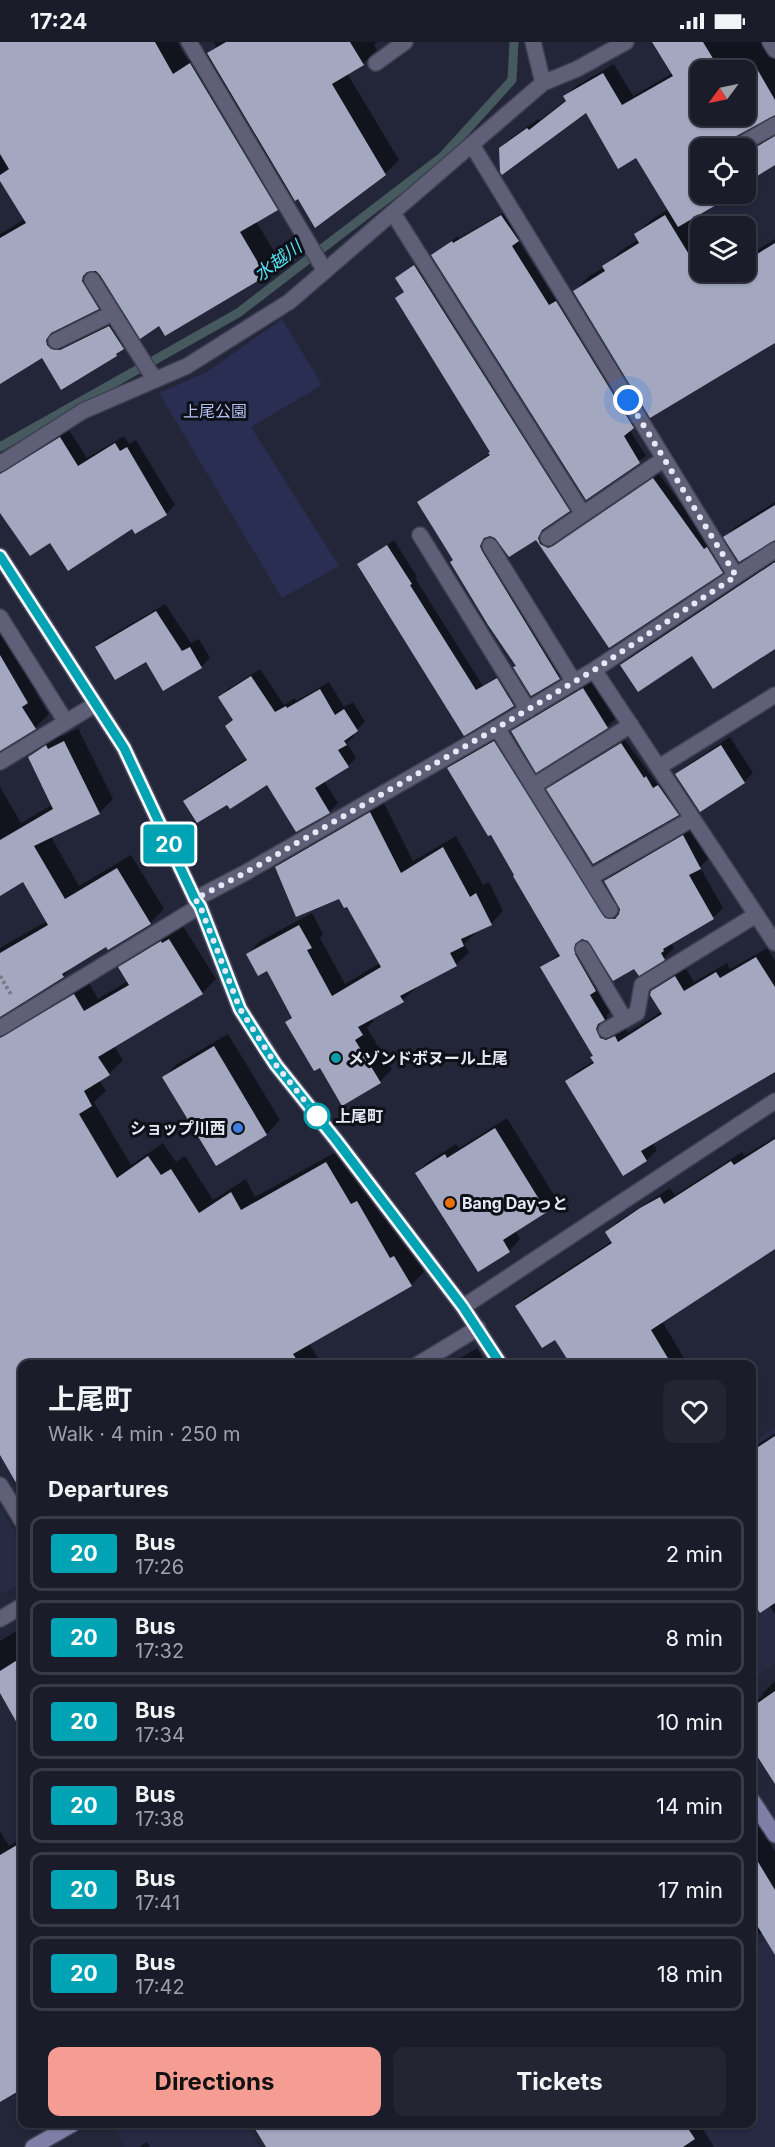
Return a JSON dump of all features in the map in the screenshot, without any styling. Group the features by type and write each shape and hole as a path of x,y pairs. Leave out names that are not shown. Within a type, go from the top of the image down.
{"street":[{"path":"189,42 321,265"},
{"path":"376,63 405,42"},
{"path":"532,42 543,83"},
{"path":"0,464 83,411 152,375 187,366 289,302 321,265 393,213 543,83 577,69 626,42"},
{"path":"770,42 775,50"},
{"path":"752,138 775,125"},
{"path":"472,145 736,576"},
{"path":"393,213 583,514"},
{"path":"93,280 152,375"},
{"path":"56,342 113,313"},
{"path":"548,538 664,459"},
{"path":"420,535 528,710"},
{"path":"490,546 574,682"},
{"path":"0,1028 243,874 594,670 775,550"},
{"path":"0,556 124,748 197,903 240,1009 270,1056 463,1307 498,1360"},
{"path":"0,617 66,722"},
{"path":"594,670 775,943"},
{"path":"659,767 775,695"},
{"path":"0,762 96,704"},
{"path":"533,786 631,725"},
{"path":"497,728 610,910"},
{"path":"591,877 692,819"},
{"path":"606,1030 637,1013 642,985 756,915"},
{"path":"583,948 625,1020"},
{"path":"463,1307 775,1101"},
{"path":"425,1360 478,1328"},
{"path":"0,1485 18,1514"},
{"path":"0,1619 18,1608"},
{"path":"756,1806 775,1835"},
{"path":"33,2147 66,2128"}],"shaded area":[{"path":"775,1427 775,1664 756,1677 756,1440"},
{"path":"0,1507 18,1536 18,1583 0,1595"},
{"path":"775,1934 775,2147 557,2147 545,2128 756,2128 756,1946"},
{"path":"120,2128 248,2128 260,2147 125,2147 115,2131"}],"green space":[{"name":"上尾公園","path":"282,319 322,385 251,427 339,566 282,598 159,393 207,372"}],"building":[{"path":"0,42 155,42 173,74 190,63 278,210 240,232 266,276 165,336 159,326 140,339 100,275 96,271 87,272 82,281 99,309 51,333 46,340 47,345 51,349 60,350 109,326 124,349 116,354 117,356 61,390 42,358 0,384 0,238 26,223 0,181 0,175 9,169 0,154"},
{"path":"226,42 350,42 364,65 332,84 386,175 315,228 298,199 295,201 207,53"},
{"path":"652,42 703,42 714,60 690,60 690,126 755,126 732,138 690,138 690,204 718,204 697,216 690,216 690,220 678,227 636,158 618,169 586,113 502,175 500,172 499,148 527,128 529,130 566,101 563,96 603,73 622,105 673,76"},
{"path":"756,67 775,100 775,115 756,125"},
{"path":"775,136 775,165 756,177 756,147"},
{"path":"501,215 519,241 512,246 549,305 556,301 634,428 624,436 640,463 586,500 431,255"},
{"path":"665,215 690,256 690,282 706,282 707,284 710,282 756,282 756,255 775,243 775,343 650,418 573,291 605,271 602,266 639,243 634,234"},
{"path":"414,265 570,511 542,530 538,538 540,544 548,548 553,546 653,478 704,549 707,547 723,573 609,648 536,540 509,557 495,538 490,536 484,538 480,546 482,551 560,679 531,696 513,667 516,666 488,625 450,562 453,560 417,502 490,455 488,453 490,452 395,298 404,292 395,278"},
{"path":"60,437 78,466 115,443 120,451 127,447 167,515 135,534 132,529 68,571 50,543 30,556 0,513 0,474"},
{"path":"775,505 775,540 739,562 723,537"},
{"path":"387,545 476,690 497,678 514,706 464,736 357,564"},
{"path":"775,562 775,649 713,689 692,656 638,692 620,665"},
{"path":"156,611 182,651 190,647 202,668 163,691 146,662 115,680 95,647"},
{"path":"0,655 28,703 22,707 36,729 0,751"},
{"path":"251,676 275,712 286,706 287,708 320,689 335,715 344,709 358,731 344,741 347,745 338,750 349,767 315,788 330,813 296,832 267,785 230,809 227,805 197,823 183,801 247,760 225,726 233,720 218,697"},
{"path":"583,688 608,728 536,773 511,731"},
{"path":"64,741 100,814 34,846 65,899 117,868 151,924 108,950 106,947 62,974 64,977 0,1017 0,953 48,925 23,882 0,896 0,840 53,809 28,757 46,745 48,749"},
{"path":"494,741 605,918 615,919 620,909 604,881 683,835 701,869 689,875 714,919 663,949 661,953 665,960 639,976 634,969 613,981 588,941 582,939 575,944 575,954 596,991 590,995 605,1020 598,1024 596,1029 600,1038 606,1040 615,1036 618,1042 662,1014 650,995 651,991 675,976 684,991 716,972 720,978 756,957 775,987 775,1072 641,1151 647,1161 623,1176 565,1081 594,1063 590,1057 593,1056 540,967 560,956 491,835 488,836 447,768"},
{"path":"621,743 644,778 646,776 653,788 658,785 679,815 593,864 546,789"},
{"path":"721,745 745,783 700,812 675,774"},
{"path":"370,812 401,873 443,847 470,897 476,893 492,925 461,939 464,946 450,953 457,966 400,996 404,1002 358,1027 363,1035 355,1040 381,1083 342,1106 320,1068 314,1071 285,1022 292,1018 267,971 258,976 246,954 299,925 312,948 307,950 332,996 381,967 347,907 344,908 339,899 296,917 275,867"},
{"path":"169,939 203,994 98,1057 110,1075 84,1091 92,1106 79,1114 117,1178 148,1156 161,1175 171,1169 199,1213 231,1192 241,1210 326,1162 351,1204 357,1201 390,1258 394,1256 412,1286 293,1354 297,1360 18,1360 18,1486 0,1455 0,1038 74,994 84,1011 129,985 118,967 161,941 162,943"},
{"path":"214,1046 267,1135 216,1166 162,1077"},
{"path":"495,1128 547,1212 503,1240 510,1252 478,1272 415,1173 445,1154 447,1158"},
{"path":"775,1139 775,1249 651,1330 669,1360 568,1360 555,1340 542,1348 515,1306 612,1243 605,1232 640,1208 660,1197 664,1204 731,1161 734,1165"},
{"path":"775,1436 775,1603 760,1613 756,1607 756,1448"},
{"path":"18,1660 18,1725 0,1693 0,1671"},
{"path":"775,1691 775,1784 756,1754 756,1704"},
{"path":"18,1844 18,2091 0,2102 0,1855"},
{"path":"756,1859 775,1890 775,1955 756,1924"},
{"path":"254,2128 688,2128 695,2139 683,2147 266,2147"}],"waterway":[{"name":"水越川","path":"0,447 238,313 443,156 512,80 514,42"}],"bus line":[{"name":"20","path":"0,556 124,748 200,906 240,1009 276,1065 463,1307 498,1360"}],"place":[{"name":"メゾンドボヌール上尾","path":"336,1058"},
{"name":"上尾町","path":"317,1116"},
{"name":"ショップ川西","path":"238,1128"},
{"name":"Bang Dayっと","path":"450,1203"}],"route":[{"path":"317,1116 276,1065 240,1009 200,906 195,899 243,874 497,728 594,670 736,576 628,400"}]}
